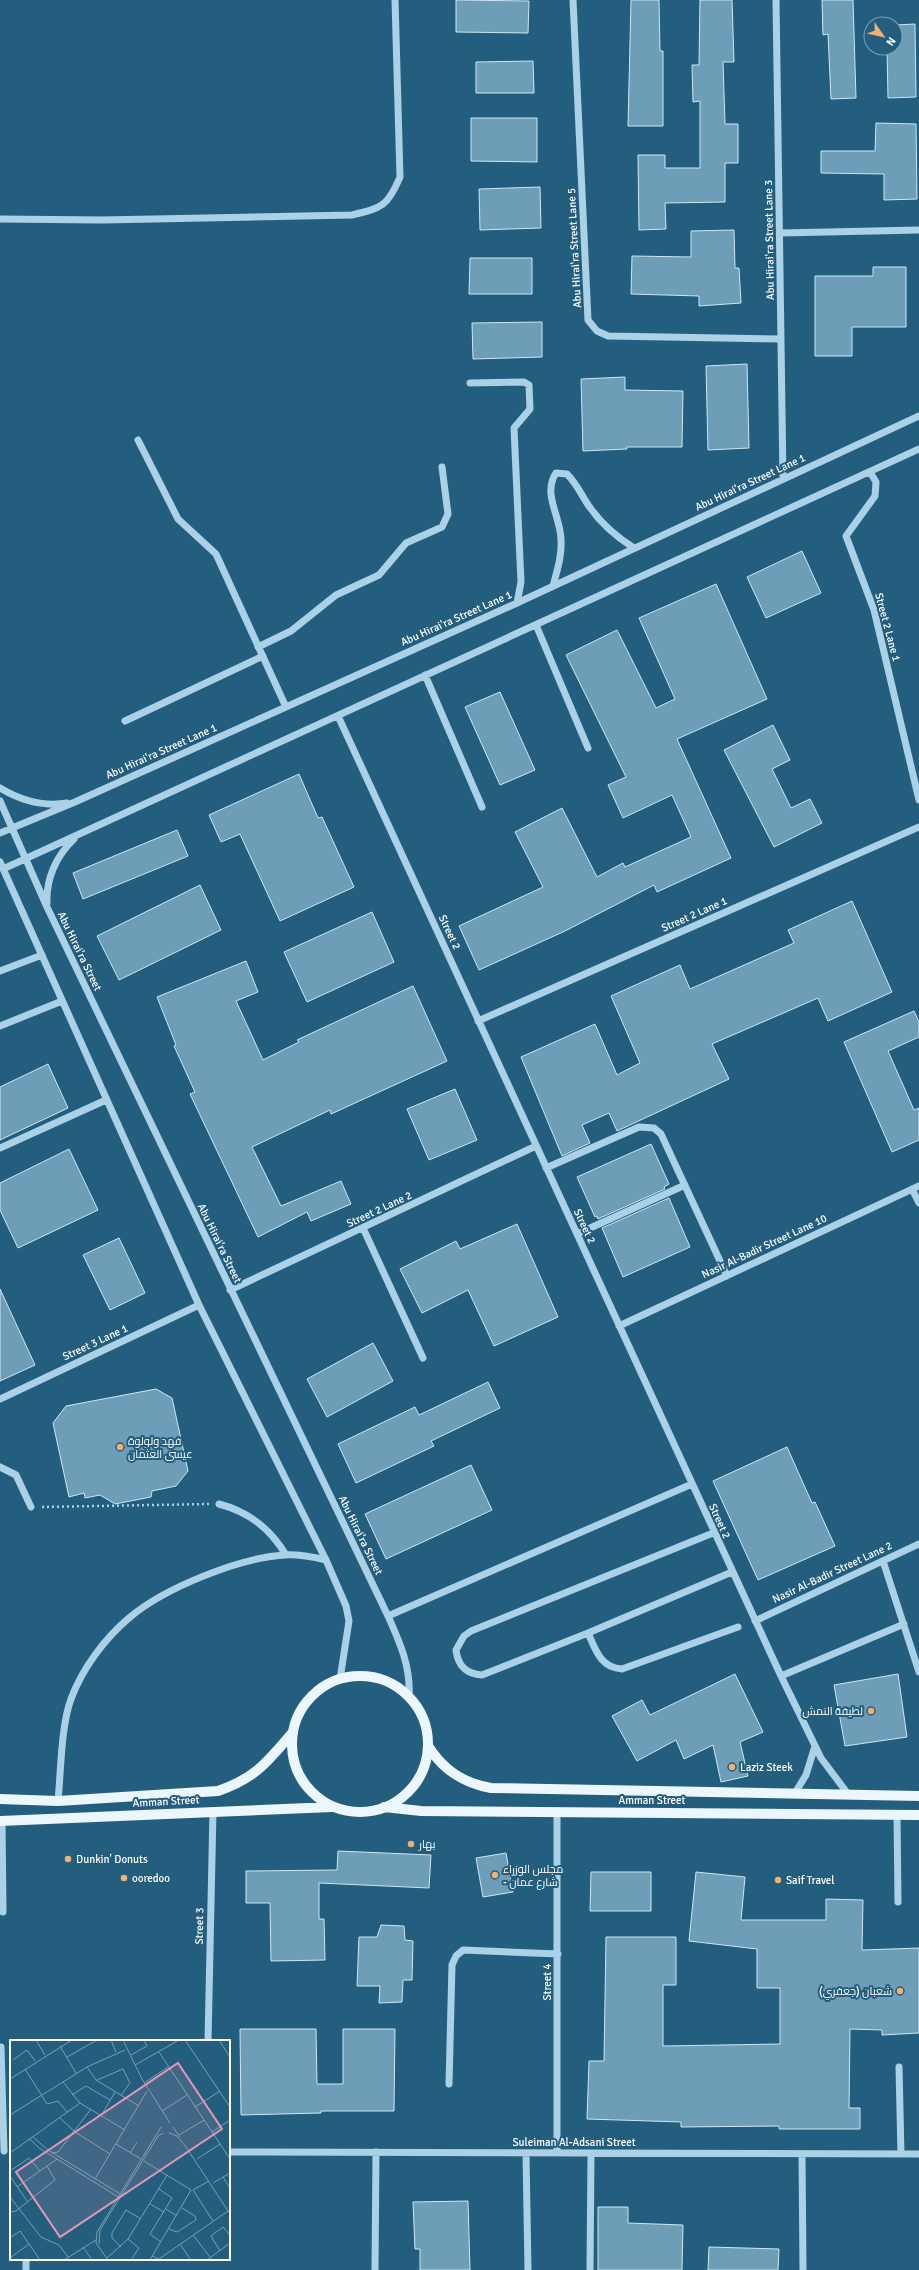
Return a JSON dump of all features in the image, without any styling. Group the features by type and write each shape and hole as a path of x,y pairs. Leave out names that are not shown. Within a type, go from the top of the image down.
{"main road":[{"path":"355,1676 370,1677 391,1684 409,1697 423,1720 428,1746 425,1762 419,1776 410,1789 398,1800 384,1807 367,1812 350,1811 333,1806 320,1799 309,1789 300,1776 292,1747 293,1732 304,1705 326,1685 340,1679 355,1676"},
{"name":"Amman Street","path":"0,1799 58,1800 218,1791 239,1784 264,1766 293,1732"},
{"name":"Amman Street","path":"428,1746 435,1757 454,1775 478,1785 491,1788 919,1796"},
{"name":"Amman Street","path":"1,1821 333,1806"},
{"name":"Amman Street","path":"384,1807 421,1812 557,1811 919,1815"}],"street":[{"path":"0,219 102,220 352,215 376,209 392,197 400,177 394,0"},
{"name":"Abu Hirai'ra Street Lane 5","path":"573,0 588,320 597,331 608,336 781,339"},
{"name":"Abu Hirai'ra Street Lane 3","path":"776,0 783,479"},
{"path":"780,233 919,230"},
{"path":"470,383 524,382 529,385 530,408 514,428 521,582 517,603"},
{"name":"Abu Hirai'ra Street Lane 1","path":"0,833 13,829 75,802 517,603 919,416"},
{"path":"138,440 178,519 216,554 286,707"},
{"path":"340,1679 349,1621 346,1606 326,1560 199,1305 2,865 25,859 79,835 919,449"},
{"path":"258,647 291,631 336,596 379,575 406,543 442,527 448,514 442,467"},
{"name":"Street 2 Lane 1","path":"870,472 876,482 875,496 846,536 874,610 919,800"},
{"path":"553,586 560,560 562,538 550,492 551,482 556,473 567,474 577,484 584,500 597,516 617,537 634,548"},
{"path":"536,625 588,748"},
{"path":"125,721 263,656"},
{"path":"425,675 482,807"},
{"name":"Street 2","path":"338,716 692,1484 713,1533 815,1745 829,1771 848,1794"},
{"path":"0,788 11,794 35,802 48,804 75,802"},
{"name":"Abu Hirai'ra Street","path":"0,801 47,907 388,1616 406,1658 410,1681 409,1697"},
{"name":"Street 2 Lane 1","path":"478,1021 919,827"},
{"path":"47,907 47,895 52,872 62,852 79,835"},
{"path":"0,971 42,955"},
{"path":"0,1026 62,1001"},
{"path":"0,1148 106,1100"},
{"path":"546,1168 639,1127 649,1126 661,1134 727,1276"},
{"name":"Street 2 Lane 2","path":"230,1290 536,1146"},
{"path":"577,1234 685,1185"},
{"path":"916,1187 919,1203"},
{"name":"Nasir Al-Badir Street Lane 10","path":"619,1326 916,1187"},
{"path":"363,1228 423,1358"},
{"name":"Street 3 Lane 1","path":"0,1399 199,1305"},
{"path":"0,1467 16,1475 31,1507"},
{"path":"388,1616 692,1484"},
{"path":"219,1504 240,1511 258,1522 274,1537 286,1555"},
{"path":"713,1533 471,1632 459,1642 456,1650 457,1658 466,1672 482,1675 588,1634 732,1572"},
{"name":"Nasir Al-Badir Street Lane 2","path":"755,1621 919,1544"},
{"path":"58,1800 67,1715 71,1700 87,1669 113,1635 129,1618 194,1580 249,1561 286,1555 326,1560"},
{"path":"883,1561 919,1672"},
{"path":"781,1676 904,1624"},
{"path":"588,1634 600,1659 610,1667 622,1669 738,1627"},
{"path":"795,1793 806,1775 815,1745"},
{"name":"Street 3","path":"208,2040 213,1811"},
{"name":"Street 4","path":"557,1811 557,2153"},
{"path":"897,1814 898,1902"},
{"path":"1,1821 3,1912"},
{"path":"449,2084 452,1965 456,1956 463,1950 558,1954"},
{"path":"1,2047 5,2151"},
{"path":"899,2067 901,2154"},
{"name":"Suleiman Al-Adsani Street","path":"230,2152 919,2154"},
{"path":"375,2270 376,2152"},
{"path":"526,2153 528,2270"},
{"path":"590,2270 591,2153"},
{"path":"802,2154 803,2270"}],"path":[{"path":"31,1507 219,1504"}],"building":[{"path":"456,0 529,1 528,33 456,32"},
{"path":"631,0 659,0 660,51 663,51 663,126 628,126"},
{"path":"700,0 732,0 734,62 723,62 725,124 738,124 738,163 725,163 725,202 665,203 666,229 639,230 638,155 665,155 665,168 700,168 700,101 693,102 692,65 699,65"},
{"path":"822,0 853,0 856,98 831,99 828,34 823,35"},
{"path":"915,24 916,97 888,98 887,56 903,56 903,25"},
{"path":"533,61 534,93 476,93 476,62"},
{"path":"471,118 537,118 537,162 471,161"},
{"path":"876,123 916,124 917,199 884,200 884,174 821,173 821,151 875,151"},
{"path":"540,187 541,228 480,230 479,189"},
{"path":"734,230 735,268 739,268 741,303 699,306 699,296 631,294 632,256 691,257 691,231"},
{"path":"470,258 532,258 532,294 469,294"},
{"path":"873,267 906,267 906,327 852,327 852,356 815,356 815,276 873,276"},
{"path":"542,322 542,357 473,359 472,323"},
{"path":"747,364 749,448 708,450 706,366"},
{"path":"625,377 625,390 683,391 682,447 627,447 627,449 583,451 581,379"},
{"path":"802,551 821,593 766,618 747,577"},
{"path":"716,584 767,699 677,739 731,858 657,892 654,885 565,931 479,970 459,926 543,887 515,832 562,808 597,877 623,863 625,867 691,837 672,795 623,818 608,785 626,777 566,655 617,630 656,708 675,699 639,618"},
{"path":"500,692 535,770 500,785 465,707"},
{"path":"773,725 790,760 772,769 791,808 810,799 822,823 774,847 724,750"},
{"path":"299,774 318,818 322,817 354,887 280,921 240,834 221,842 209,815"},
{"path":"177,830 188,856 83,899 73,873"},
{"path":"200,885 221,930 119,980 97,936"},
{"path":"852,901 892,992 828,1021 818,998 712,1044 729,1079 617,1131 609,1113 582,1125 590,1143 562,1156 521,1057 595,1024 617,1075 640,1063 611,996 680,965 690,989 794,943 788,930"},
{"path":"372,912 394,962 307,1002 284,952"},
{"path":"246,961 258,992 236,1001 263,1060 299,1042 297,1040 413,986 447,1061 331,1114 330,1110 252,1147 281,1206 341,1181 351,1204 311,1221 307,1212 258,1237 190,1094 195,1092 174,1046 176,1045 157,997"},
{"path":"914,1011 919,1022 919,1037 888,1051 914,1110 919,1108 919,1140 892,1152 844,1042"},
{"path":"48,1064 68,1108 0,1140 0,1087"},
{"path":"455,1089 477,1140 429,1160 407,1109"},
{"path":"651,1144 669,1184 664,1187 665,1189 598,1219 597,1216 595,1217 577,1177"},
{"path":"69,1149 98,1210 18,1248 0,1210 0,1183"},
{"path":"669,1198 690,1247 623,1277 602,1228"},
{"path":"517,1224 558,1317 494,1346 468,1290 422,1313 400,1269 456,1241 460,1249"},
{"path":"119,1238 145,1293 110,1310 83,1255"},
{"path":"0,1289 35,1365 0,1381"},
{"path":"373,1343 393,1381 327,1417 307,1379"},
{"path":"488,1382 500,1408 431,1441 434,1446 356,1483 338,1444 415,1407 419,1415"},
{"name":"فهد ولولوة عيسى العثمان","path":"156,1389 172,1398 188,1471 176,1486 152,1491 151,1497 115,1504 100,1495 85,1498 84,1493 69,1497 53,1423 66,1406"},
{"path":"787,1447 812,1503 815,1502 835,1546 758,1580 713,1481"},
{"path":"471,1465 492,1510 386,1559 365,1514"},
{"path":"735,1674 763,1732 740,1742 748,1776 721,1782 713,1745 684,1759 676,1740 637,1761 612,1716 642,1700 650,1715"},
{"name":"لطيفة النمش","path":"898,1674 907,1737 845,1746 834,1685"},
{"path":"338,1851 431,1855 429,1888 319,1883 319,1919 324,1919 325,1960 271,1961 270,1903 246,1903 246,1871 337,1870"},
{"name":"مجلس الوزراء - شارع عمان","path":"506,1853 513,1892 483,1897 476,1858"},
{"path":"591,1872 651,1872 651,1911 590,1911"},
{"path":"696,1872 745,1877 741,1920 826,1920 826,1899 863,1900 862,1950 919,1948 919,2033 882,2035 882,2030 850,2029 849,2108 860,2108 860,2129 779,2129 779,2126 681,2127 681,2122 587,2119 589,2061 604,2061 606,1937 676,1937 676,1985 663,1985 663,2046 780,2044 780,1988 757,1988 757,1949 689,1941"},
{"path":"381,1925 404,1926 405,1940 413,1941 412,1980 403,1980 402,2002 379,2003 380,1986 357,1986 359,1937 377,1937"},
{"path":"240,2029 316,2029 317,2084 343,2084 343,2029 395,2029 394,2111 321,2111 321,2113 241,2115"},
{"path":"468,2201 470,2270 420,2270 420,2249 415,2249 413,2202"},
{"path":"598,2207 628,2207 628,2223 683,2225 682,2270 598,2270"},
{"path":"709,2247 779,2249 778,2270 708,2270"}],"place":[{"name":"فهد ولولوة عيسى العثمان","path":"120,1447"},
{"name":"لطيفة النمش","path":"871,1711"},
{"name":"Laziz Steek","path":"732,1767"},
{"name":"بهار","path":"411,1844"},
{"name":"Dunkin' Donuts","path":"68,1859"},
{"name":"مجلس الوزراء - شارع عمان","path":"495,1875"},
{"name":"ooredoo","path":"124,1878"},
{"name":"Saif Travel","path":"778,1880"},
{"name":"شعبان (جعفري)","path":"900,1991"}]}
